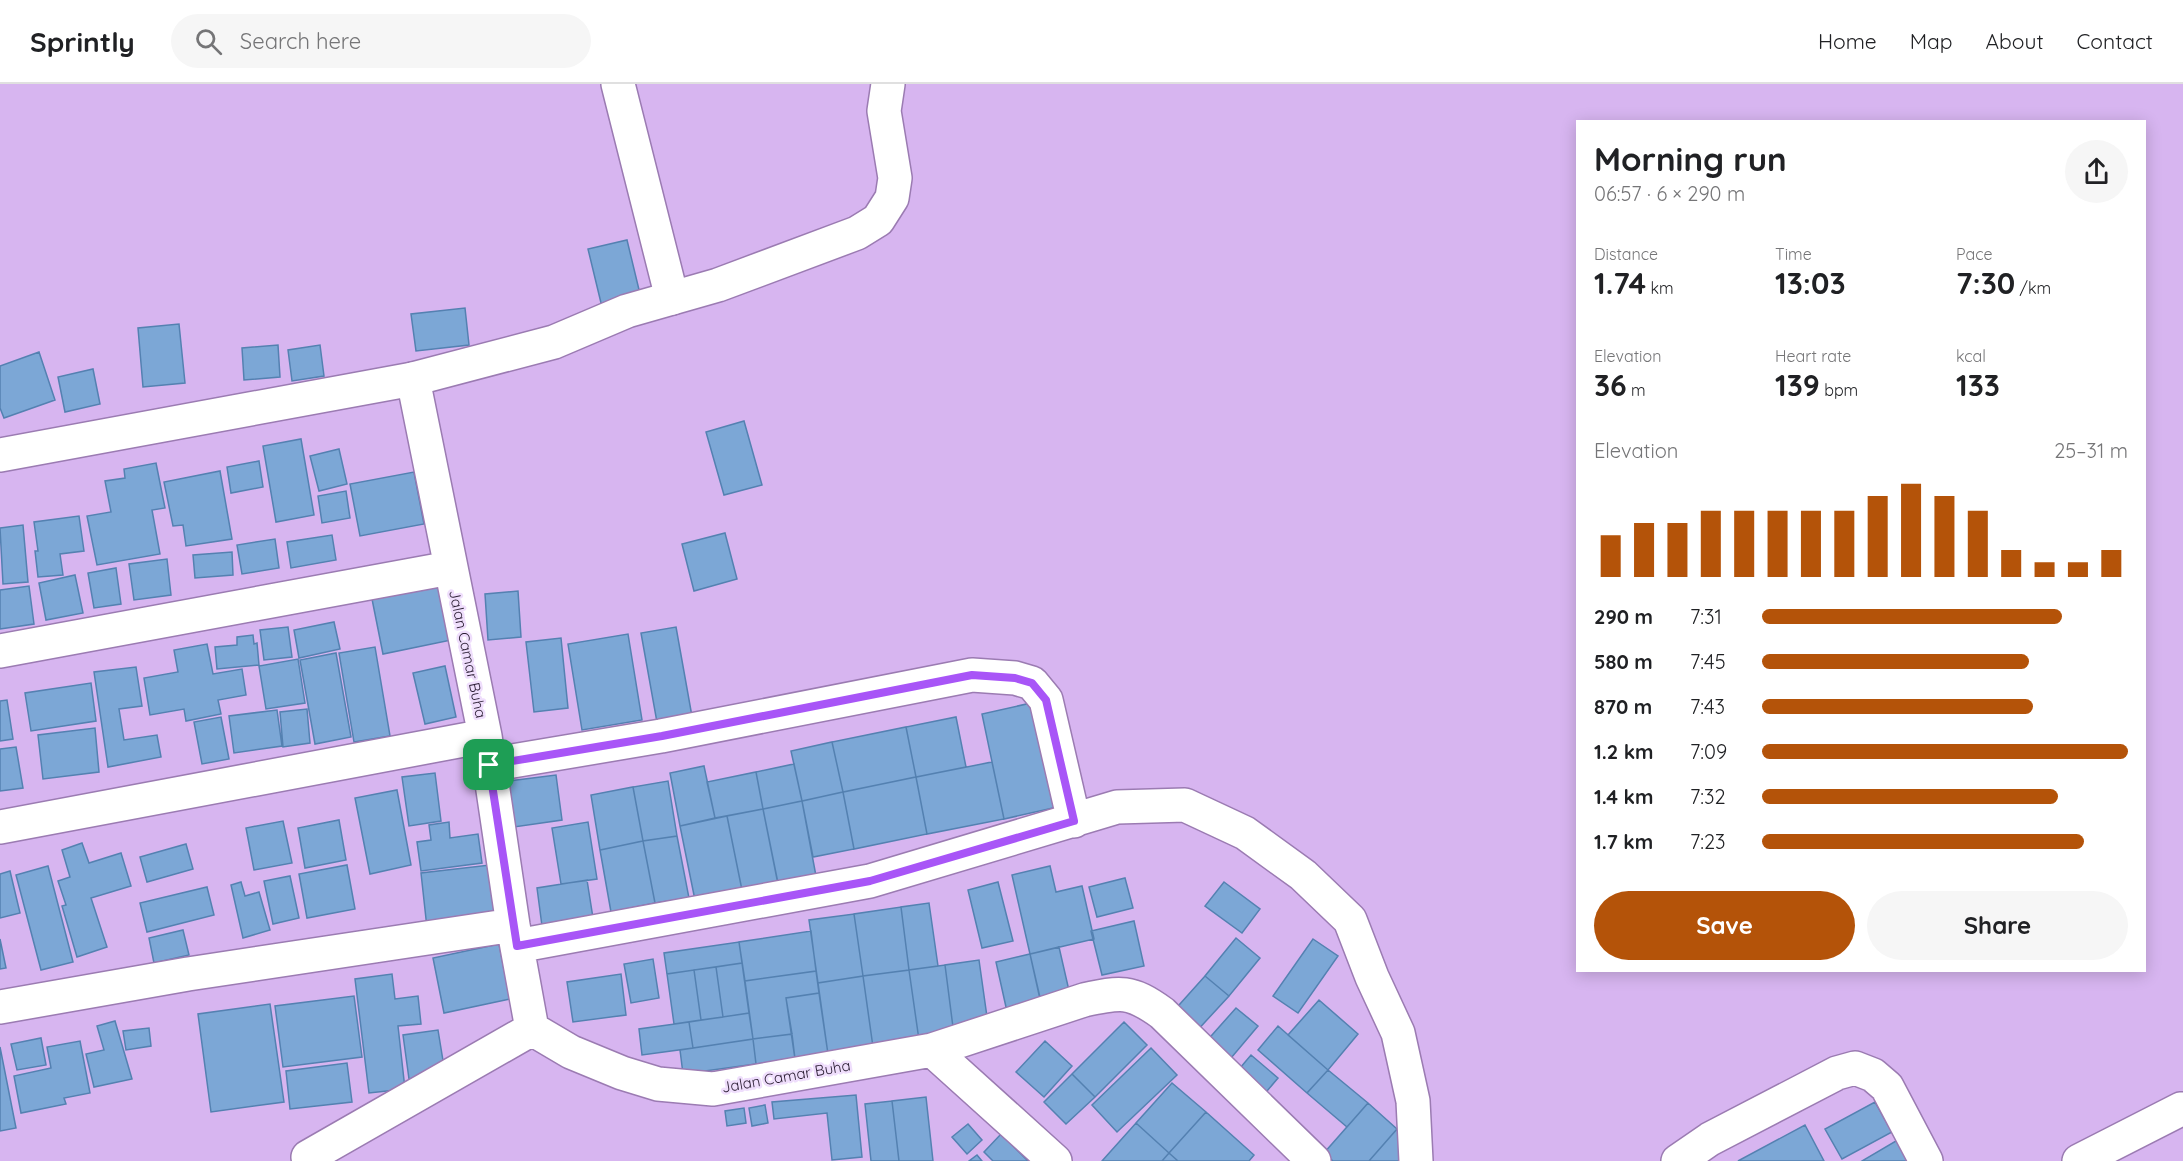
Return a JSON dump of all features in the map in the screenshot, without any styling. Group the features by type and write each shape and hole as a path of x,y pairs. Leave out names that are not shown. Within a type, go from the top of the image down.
{"street":[{"path":"618,84 672,298"},
{"path":"0,455 413,379 554,342 627,311 718,285 857,233 878,219 892,198 895,178 884,111 885,85"},
{"name":"Jalan Camar Buha","path":"413,379 487,751 515,936 532,1029 571,1052 622,1073 658,1084 713,1089 932,1050 1084,1000 1127,994 1143,1000 1162,1013 1314,1161"},
{"path":"0,651 450,568"},
{"path":"0,827 487,751 662,736 972,675 1015,678 1032,683 1046,700 1074,821"},
{"path":"0,1007 188,974 515,936 870,881 1117,807 1185,805 1245,833 1303,875 1350,920 1372,977 1398,1033 1413,1101 1416,1161"},
{"path":"308,1157 532,1029"},
{"path":"932,1050 1056,1161"},
{"path":"1678,1161 1716,1150 1837,1074 1855,1068 1873,1075 1887,1087 1926,1161"},
{"path":"2079,1161 2181,1109"}],"building":[{"path":"627,240 641,298 602,307 588,249"},
{"path":"465,308 469,345 416,351 411,314"},
{"path":"179,324 185,383 143,387 138,328"},
{"path":"278,345 280,377 244,380 242,348"},
{"path":"320,345 324,376 292,381 288,350"},
{"path":"39,352 55,400 4,418 0,408 0,366"},
{"path":"93,369 100,404 65,412 58,377"},
{"path":"744,421 762,485 724,495 706,432"},
{"path":"301,439 314,515 276,522 263,446"},
{"path":"339,449 347,484 319,491 310,456"},
{"path":"259,461 263,487 231,493 227,467"},
{"path":"156,463 165,508 152,510 160,554 97,565 87,516 111,512 105,481 125,478 124,469"},
{"path":"220,471 232,539 186,546 183,525 173,526 164,482"},
{"path":"414,472 424,524 360,536 350,484"},
{"path":"346,491 350,518 322,523 318,496"},
{"path":"79,516 84,551 60,554 63,575 38,577 35,551 38,551 34,522"},
{"path":"23,525 28,582 3,584 0,528"},
{"path":"725,533 737,579 694,591 682,544"},
{"path":"332,535 336,560 291,568 287,542"},
{"path":"275,539 279,568 242,574 237,545"},
{"path":"232,552 233,575 195,578 193,555"},
{"path":"167,559 171,595 134,600 129,564"},
{"path":"116,568 121,604 94,608 88,573"},
{"path":"449,573 461,638 383,654 370,589"},
{"path":"75,575 83,613 46,620 39,583"},
{"path":"29,586 34,624 0,629 0,590"},
{"path":"518,591 521,637 488,640 485,594"},
{"path":"334,622 340,649 299,658 294,630"},
{"path":"288,627 292,657 264,660 260,630"},
{"path":"676,627 693,722 658,728 641,633"},
{"path":"628,634 642,720 582,730 568,644"},
{"path":"253,635 254,644 257,643 259,665 217,669 215,647 237,645 237,637"},
{"path":"561,638 568,708 534,712 526,642"},
{"path":"207,644 213,674 242,669 246,695 218,700 221,714 186,721 184,709 150,715 144,678 178,672 174,650"},
{"path":"375,647 390,736 354,742 339,653"},
{"path":"336,653 351,737 315,744 300,660"},
{"path":"298,659 305,703 266,709 259,666"},
{"path":"445,666 456,717 425,724 413,673"},
{"path":"136,667 142,706 119,709 124,740 157,735 161,757 108,767 94,672"},
{"path":"91,683 96,721 31,731 25,693"},
{"path":"7,700 13,739 0,741 0,701"},
{"path":"1040,701 1062,806 1004,819 982,714"},
{"path":"307,709 310,743 283,747 280,712"},
{"path":"277,710 282,746 234,753 229,716"},
{"path":"221,717 229,759 202,764 194,722"},
{"path":"956,717 966,767 916,777 906,727"},
{"path":"906,727 916,777 843,792 832,742"},
{"path":"95,728 99,772 43,779 38,735"},
{"path":"832,742 843,792 802,801 791,751"},
{"path":"16,747 23,788 0,791 0,749"},
{"path":"992,762 1004,819 927,834 916,777"},
{"path":"794,764 802,801 763,809 756,772"},
{"path":"704,766 715,818 680,826 670,773"},
{"path":"756,772 763,809 715,818 707,782"},
{"path":"435,773 441,821 409,826 402,777"},
{"path":"556,775 562,820 514,827 509,781"},
{"path":"916,777 927,834 854,849 843,792"},
{"path":"668,781 677,836 643,841 633,787"},
{"path":"633,787 643,841 600,850 591,795"},
{"path":"397,790 411,865 370,874 355,798"},
{"path":"843,792 854,849 813,857 802,801"},
{"path":"802,801 816,876 778,884 763,809"},
{"path":"763,809 779,888 743,895 727,816"},
{"path":"727,816 743,895 696,905 680,826"},
{"path":"339,820 346,860 305,868 298,828"},
{"path":"283,821 292,863 254,870 246,828"},
{"path":"449,822 450,838 478,834 482,863 421,871 417,842 431,840 429,825"},
{"path":"588,822 597,879 561,884 552,828"},
{"path":"677,836 689,898 655,903 643,841"},
{"path":"643,841 655,903 611,912 600,850"},
{"path":"82,843 89,863 121,853 131,886 91,898 107,947 77,957 62,906 66,905 58,881 70,877 62,850"},
{"path":"186,844 193,869 147,882 140,857"},
{"path":"347,865 355,909 307,918 299,874"},
{"path":"490,865 496,920 427,928 421,873"},
{"path":"48,866 73,962 41,970 16,875"},
{"path":"1050,866 1056,892 1082,886 1094,939 1030,954 1012,875"},
{"path":"10,871 20,913 0,918 0,874"},
{"path":"290,876 299,918 273,924 264,881"},
{"path":"1125,878 1133,908 1097,917 1089,887"},
{"path":"587,880 593,918 542,926 537,888"},
{"path":"241,882 245,896 259,892 270,930 243,938 231,885"},
{"path":"998,882 1013,941 982,948 968,890"},
{"path":"1224,882 1260,909 1242,933 1205,906"},
{"path":"207,887 214,915 147,932 140,903"},
{"path":"929,903 938,966 909,970 901,907"},
{"path":"901,907 909,970 863,976 854,914"},
{"path":"854,914 863,976 818,983 809,920"},
{"path":"1134,921 1144,966 1102,975 1091,931"},
{"path":"183,930 189,955 154,963 149,938"},
{"path":"811,931 816,971 745,981 739,942"},
{"path":"1236,938 1260,958 1229,996 1205,976"},
{"path":"0,939 6,968 0,969"},
{"path":"1313,939 1338,956 1298,1013 1273,996"},
{"path":"739,942 742,963 667,974 664,953"},
{"path":"499,944 510,999 444,1013 433,958"},
{"path":"1059,947 1070,995 1041,1002 1030,954"},
{"path":"1030,954 1042,1008 1008,1016 996,962"},
{"path":"653,959 659,998 631,1003 624,964"},
{"path":"979,960 989,1031 954,1035 945,965"},
{"path":"742,963 749,1013 723,1017 716,967"},
{"path":"945,965 954,1035 919,1040 909,970"},
{"path":"716,967 723,1017 701,1020 694,970"},
{"path":"694,970 701,1020 674,1024 667,974"},
{"path":"909,970 919,1040 873,1047 863,976"},
{"path":"816,971 819,993 786,998 792,1034 753,1039 745,981"},
{"path":"392,974 395,999 418,996 421,1024 398,1026 405,1089 369,1093 355,979"},
{"path":"621,974 626,1015 573,1022 567,982"},
{"path":"863,976 873,1047 828,1054 818,983"},
{"path":"1205,976 1229,996 1194,1034 1171,1014"},
{"path":"819,993 828,1054 795,1059 786,998"},
{"path":"354,996 362,1057 283,1067 275,1006"},
{"path":"1319,1000 1358,1034 1328,1070 1288,1035"},
{"path":"270,1004 284,1102 211,1112 198,1014"},
{"path":"1236,1008 1258,1026 1226,1064 1204,1044"},
{"path":"749,1013 753,1039 693,1048 689,1022"},
{"path":"115,1021 132,1079 94,1087 86,1054 104,1050 97,1026"},
{"path":"689,1022 693,1048 642,1055 639,1029"},
{"path":"1124,1022 1147,1045 1095,1097 1072,1074"},
{"path":"1278,1026 1328,1070 1307,1093 1258,1050"},
{"path":"149,1028 151,1046 126,1050 123,1031"},
{"path":"438,1030 445,1073 409,1079 403,1035"},
{"path":"792,1034 795,1059 756,1064 753,1039"},
{"path":"41,1038 46,1065 17,1070 11,1044"},
{"path":"753,1039 756,1064 683,1074 680,1050"},
{"path":"80,1041 90,1093 64,1098 66,1104 21,1113 14,1076 51,1068 47,1047"},
{"path":"1045,1041 1072,1066 1044,1097 1016,1072"},
{"path":"0,1047 16,1128 0,1131"},
{"path":"1151,1048 1177,1075 1117,1132 1092,1105"},
{"path":"1251,1055 1278,1078 1262,1097 1235,1074"},
{"path":"347,1063 352,1102 290,1109 286,1071"},
{"path":"1328,1070 1368,1103 1347,1127 1307,1093"},
{"path":"1072,1074 1095,1097 1066,1124 1044,1102"},
{"path":"1172,1083 1206,1112 1169,1153 1136,1123"},
{"path":"856,1095 862,1157 832,1160 827,1113 774,1119 772,1102"},
{"path":"926,1097 933,1161 899,1161 892,1101"},
{"path":"892,1101 899,1161 871,1161 865,1104"},
{"path":"1875,1102 1892,1132 1842,1159 1825,1129"},
{"path":"1368,1103 1397,1129 1369,1161 1333,1161 1324,1153"},
{"path":"765,1105 768,1123 752,1126 749,1108"},
{"path":"744,1108 746,1123 727,1126 725,1111"},
{"path":"1206,1112 1254,1155 1249,1161 1178,1161 1169,1153"},
{"path":"1136,1123 1169,1153 1162,1161 1102,1161"},
{"path":"968,1124 982,1140 967,1154 952,1137"},
{"path":"1805,1125 1824,1161 1738,1161"},
{"path":"1397,1129 1415,1144 1400,1161 1369,1161"},
{"path":"1001,1134 1028,1161 993,1161 984,1152"},
{"path":"1901,1138 1915,1161 1862,1161"},
{"path":"1169,1153 1178,1161 1162,1161"},
{"path":"977,1155 982,1161 969,1161"}],"route":[{"path":"972,675 1015,678 1032,683 1046,700 1074,821 870,881 517,946 489,765 662,736 972,675"}]}
